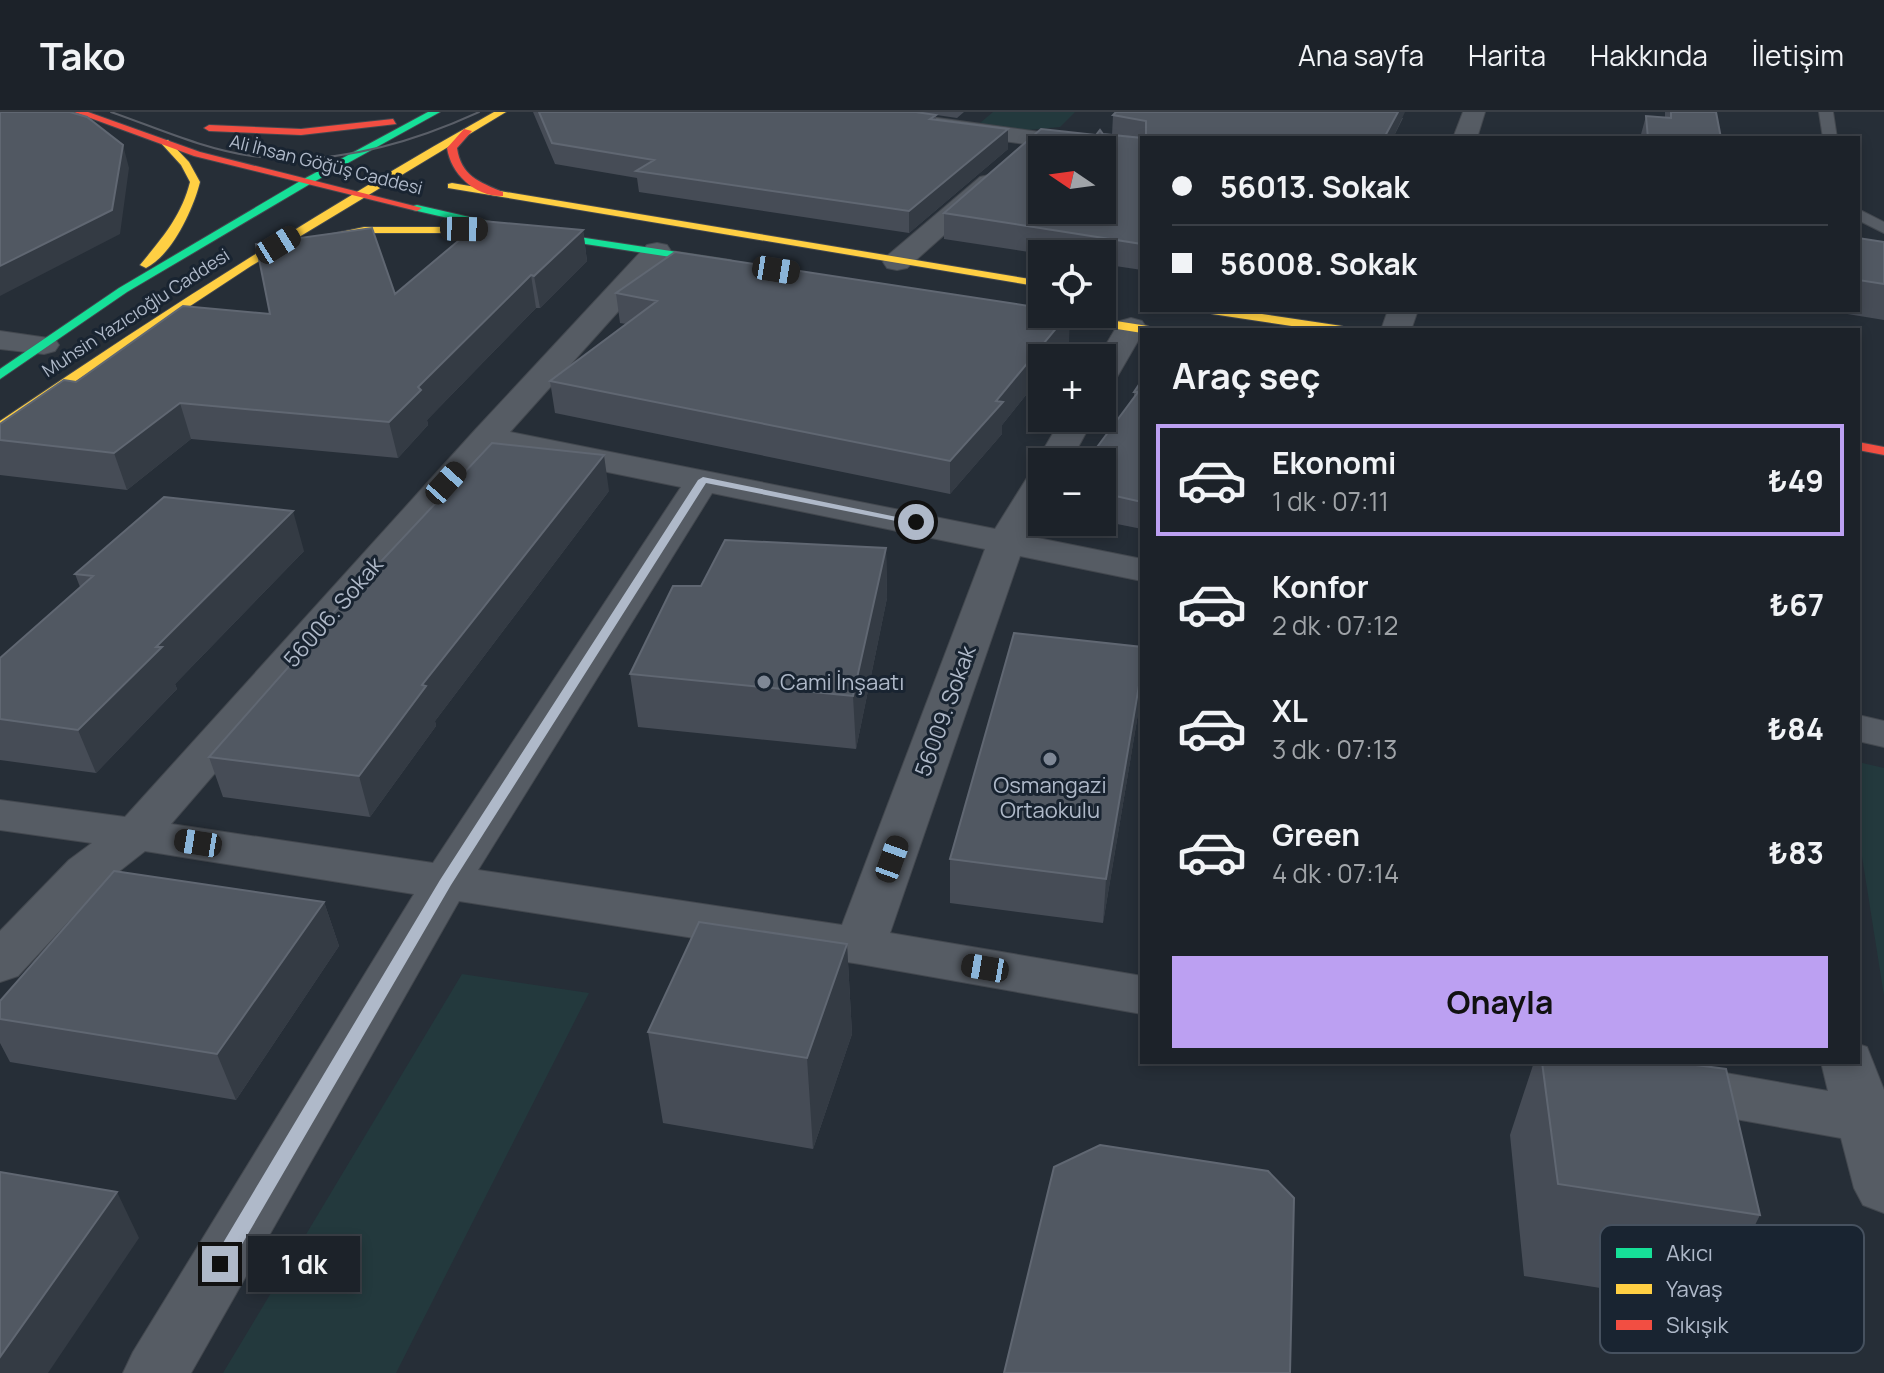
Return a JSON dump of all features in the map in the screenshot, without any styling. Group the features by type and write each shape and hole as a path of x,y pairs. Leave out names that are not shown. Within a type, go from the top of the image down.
{"main road":[{"name":"Ali İhsan Göğüş Caddesi","path":"79,112 165,142 306,182 513,230 750,266"},
{"name":"Ali İhsan Göğüş Caddesi","path":"433,112 350,130 299,134 249,133 203,126 388,175 1028,282"},
{"name":"Muhsin Yazıcıoğlu Caddesi","path":"0,375 123,290 306,182 433,112"},
{"name":"Muhsin Yazıcıoğlu Caddesi","path":"0,427 109,352 388,175 501,112"},
{"path":"467,131 452,148 453,165 468,181 499,194"},
{"path":"123,290 166,244 191,208 195,182 185,164 165,142"},
{"path":"251,262 311,239 364,230 513,230"},
{"path":"1225,312 1329,328"},
{"path":"1116,325 1140,329"},
{"path":"1860,446 1884,451"}],"street":[{"path":"847,112 1028,139"},
{"path":"1466,136 1474,112"},
{"path":"1055,136 1078,131 1088,121"},
{"path":"897,262 1028,147"},
{"path":"1116,150 1140,153"},
{"name":"56006. Sokak","path":"0,963 86,872 136,834 487,437 657,251"},
{"path":"1116,359 1140,329"},
{"path":"0,340 44,345"},
{"path":"487,437 1007,540 1140,570"},
{"path":"156,1373 445,883 703,480"},
{"name":"56009. Sokak","path":"860,946 1007,540 1028,504"},
{"path":"1860,728 1884,734"},
{"path":"0,815 860,946 1140,995"},
{"path":"1849,1064 1874,1121 1884,1188"},
{"path":"1629,1078 1874,1121"}],"lane":[{"path":"1826,112 1830,136"},
{"path":"1860,215 1884,228"}],"green space":[{"path":"993,112 1075,112 1060,127 1029,130 980,123"},
{"path":"1860,762 1884,768 1884,996 1860,844"},
{"path":"462,974 589,993 396,1373 223,1373"}],"building":[{"path":"0,112 70,112 87,117 123,145 112,210 0,266"},
{"path":"539,112 916,112 936,115 930,119 1008,129 909,211 636,171 654,160 552,143"},
{"path":"1116,112 1398,112 1385,136 1146,136 1146,121 1113,115"},
{"path":"1671,112 1716,112 1721,136 1648,136 1646,116 1671,118"},
{"path":"1041,129 1096,135 1100,130 1103,134 1140,138 1140,244 944,213 1028,140 1028,224 1116,224 1116,136 1033,136"},
{"path":"482,221 583,230 534,276 531,275 418,387 421,390 389,422 180,403 114,453 0,440 0,424 64,380 76,382 183,306 270,314 256,244 372,228 395,294"},
{"path":"1860,238 1884,242 1884,284 1860,280"},
{"path":"675,252 1028,306 1028,328 1056,328 1043,344 1028,344 1028,362 996,401 1003,402 950,461 550,381 657,301 616,293"},
{"path":"1140,383 1140,502 1116,496 1116,448 1096,448 1108,432 1116,432 1116,422 1138,392 1134,392"},
{"path":"492,443 604,455 422,685 426,686 359,776 209,757 330,620 327,619"},
{"path":"164,497 293,511 156,647 162,647 78,730 0,719 0,658 93,576 75,574"},
{"path":"725,540 886,548 853,696 630,674 673,586 701,586"},
{"path":"1014,633 1140,647 1140,680 1106,879 950,859"},
{"path":"114,871 324,902 217,1054 0,1019 0,1001"},
{"path":"699,922 847,944 807,1058 648,1032"},
{"path":"1542,1064 1688,1064 1726,1069 1760,1215 1558,1184"},
{"path":"1100,1145 1268,1171 1294,1198 1290,1373 1004,1373 1054,1167"},
{"path":"0,1172 117,1192 0,1357"}],"tram line":[{"path":"111,112 216,148 281,159 368,150 425,134 479,112"}],"traffic: fast":[{"path":"0,375 123,290 306,182 435,112"},
{"path":"417,208 513,230 730,263"}],"traffic: slow":[{"path":"0,427 247,264 501,112"},
{"path":"146,265 177,227 188,206 195,182 185,164 165,142"},
{"path":"452,186 1028,282"},
{"path":"313,239 364,230 513,230"},
{"path":"1225,312 1329,328"},
{"path":"1116,325 1140,329"}],"traffic: jam":[{"path":"79,112 197,154 417,208"},
{"path":"209,128 301,132 393,122"},
{"path":"467,131 452,148 457,167 466,178 499,194"},
{"path":"1860,446 1884,451"}],"place":[{"name":"Cami İnşaatı","path":"764,682"},
{"name":"Osmangazi Ortaokulu","path":"1050,759"}],"route":[{"path":"220,1264 445,883 703,480 916,522"}]}
